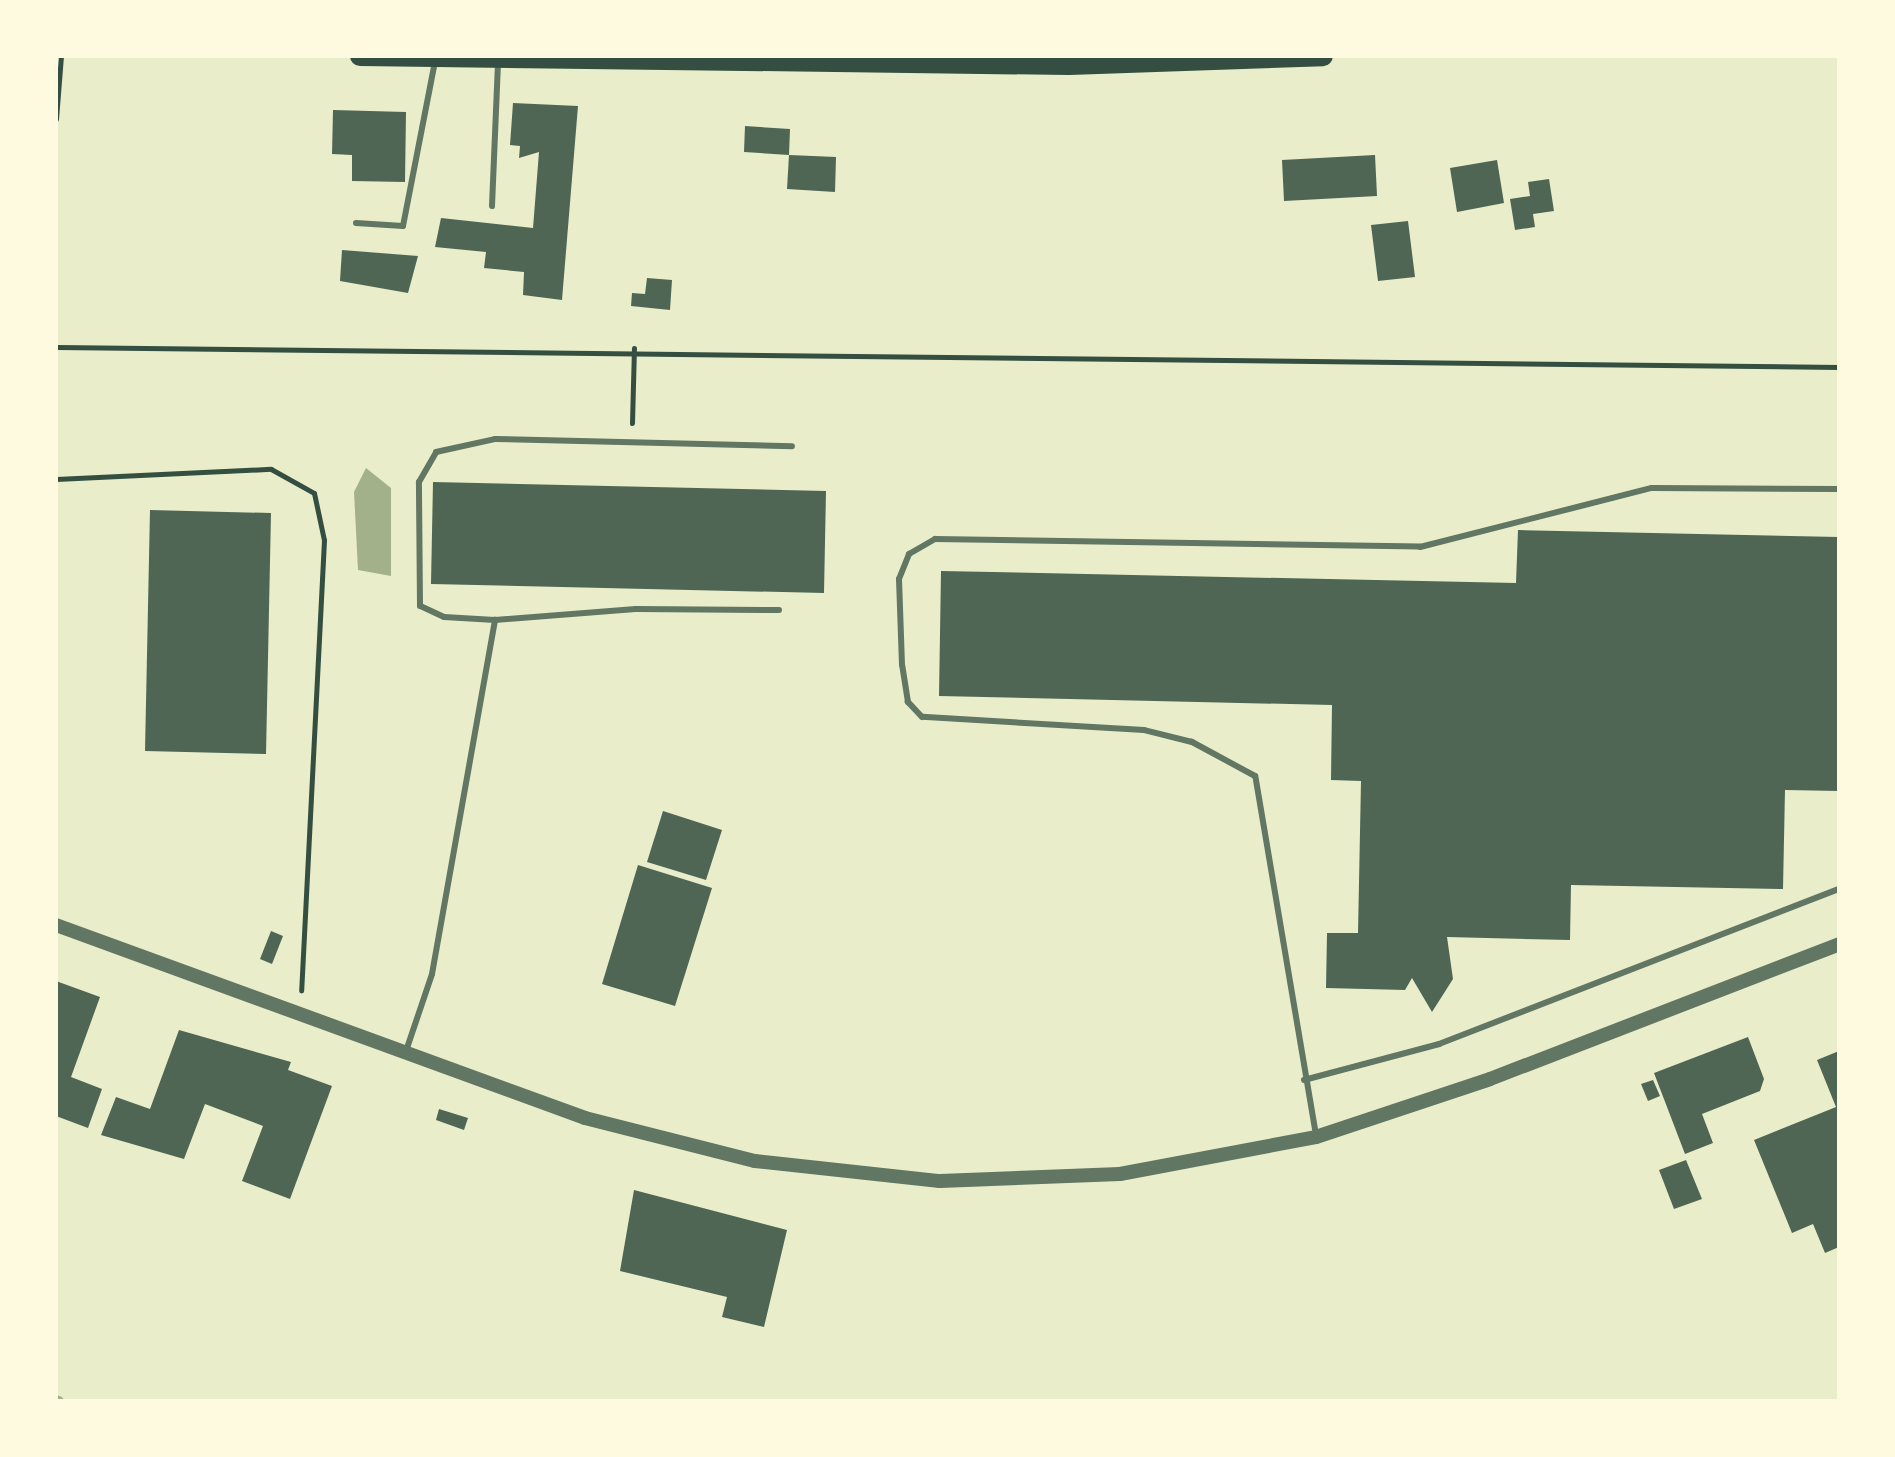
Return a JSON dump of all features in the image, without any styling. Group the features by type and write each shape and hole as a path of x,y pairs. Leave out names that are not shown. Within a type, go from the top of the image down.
{"main road":[{"path":"360,56 1069,65 1323,56"}],"street":[{"path":"56,925 405,1054 653,1138 873,1178 1075,1178 1316,1137 1490,1079 1839,944"}],"lane":[{"path":"356,223 403,226 435,58"},
{"path":"492,206 498,59"},
{"path":"779,610 636,609 495,620 444,617 420,606 417,522 426,462 448,447 495,439 631,438 792,446"},
{"path":"1316,1137 1286,989 1284,919 1255,776 1192,742 1144,730 922,717 908,702 902,665 899,579 909,554 935,539 1420,547 1652,488 1839,489"},
{"path":"405,1054 432,974 495,620"},
{"path":"1304,1080 1439,1044 1839,889"}],"path":[{"path":"56,119 61,56"},
{"path":"56,347 634,348 1839,367"},
{"path":"631,438 634,348"},
{"path":"56,479 271,469 314,493 324,540 300,1015"}],"shaded area":[{"path":"366,468 391,488 391,576 358,570 354,492"}],"building":[{"path":"513,103 578,106 562,300 523,295 524,272 484,268 486,252 435,247 441,218 533,228 539,152 519,158 520,146 510,145"},
{"path":"333,110 406,112 405,182 352,181 352,155 332,154"},
{"path":"745,126 790,129 789,155 744,152"},
{"path":"789,155 836,157 835,192 787,189"},
{"path":"1375,155 1377,196 1284,201 1282,160"},
{"path":"1497,160 1504,203 1457,212 1450,168"},
{"path":"1549,179 1554,211 1533,214 1535,227 1515,230 1510,199 1530,196 1528,182"},
{"path":"1408,221 1415,277 1378,281 1371,225"},
{"path":"342,250 418,256 408,293 340,281"},
{"path":"647,278 672,280 670,310 631,306 632,293 645,294"},
{"path":"433,482 826,491 824,593 431,584"},
{"path":"150,510 271,513 266,754 145,751"},
{"path":"1518,530 1839,537 1839,791 1785,790 1783,889 1571,885 1570,940 1447,937 1453,979 1432,1012 1412,978 1405,990 1326,988 1327,933 1358,933 1361,781 1331,780 1332,705 939,696 941,571 1516,583"},
{"path":"663,811 722,830 706,880 647,862"},
{"path":"638,865 712,888 675,1006 602,984"},
{"path":"271,931 283,936 272,964 260,959"},
{"path":"56,981 100,997 71,1077 102,1089 88,1128 56,1116"},
{"path":"179,1030 291,1062 288,1070 332,1086 290,1199 242,1181 263,1126 205,1104 184,1159 101,1135 116,1097 150,1109"},
{"path":"1748,1037 1764,1079 1760,1091 1702,1114 1713,1143 1685,1154 1654,1073"},
{"path":"1839,1051 1839,1247 1825,1253 1813,1224 1792,1233 1754,1140 1836,1107 1817,1060"},
{"path":"1653,1080 1660,1096 1648,1101 1641,1084"},
{"path":"439,1109 468,1118 464,1130 436,1120"},
{"path":"1686,1160 1702,1199 1674,1209 1659,1170"},
{"path":"634,1190 787,1230 764,1327 722,1317 727,1297 620,1271"}]}
